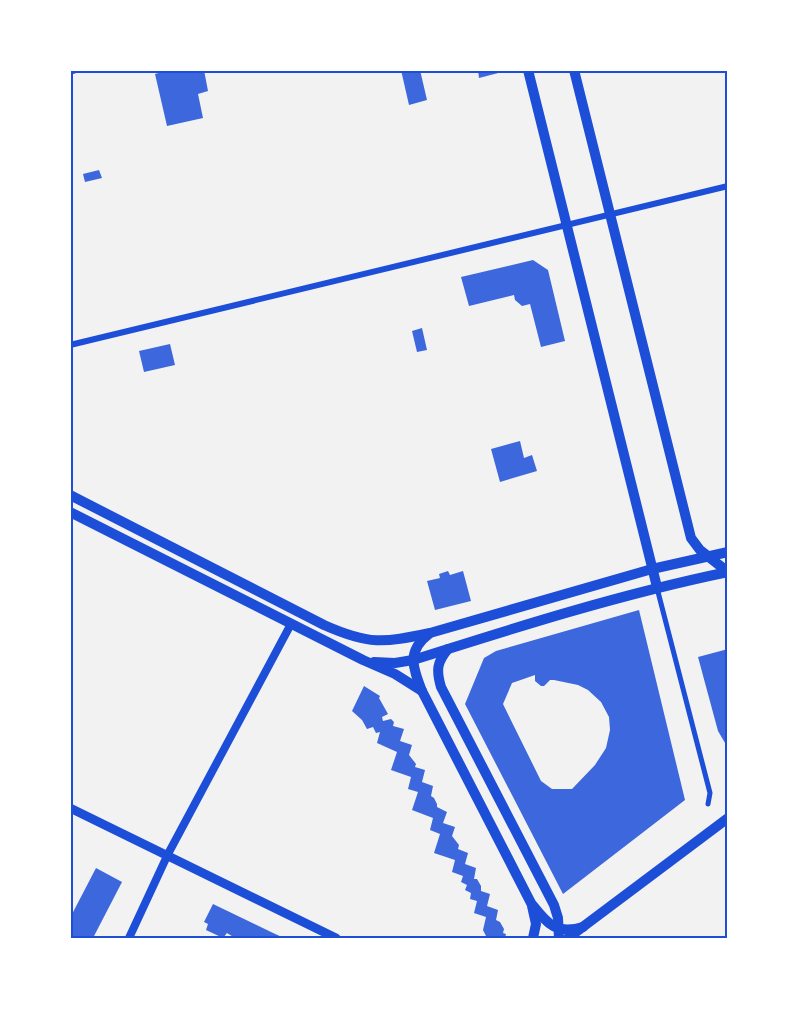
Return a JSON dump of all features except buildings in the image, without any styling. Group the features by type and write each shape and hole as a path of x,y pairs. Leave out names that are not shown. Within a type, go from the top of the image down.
{"main road":[{"path":"528,70 657,587"},
{"path":"574,70 691,538 708,558 728,573"},
{"path":"70,495 348,636 378,641 430,633 652,569 728,552"},
{"path":"70,512 395,674 422,691"},
{"path":"363,660 395,663 413,660 657,587 728,573"},
{"path":"430,633 418,644 413,660 422,691 531,903 559,934"},
{"path":"448,649 438,663 437,673 443,691 554,905 559,934"},
{"path":"70,808 336,939"},
{"path":"568,939 728,818"},
{"path":"531,903 536,924 533,939"},
{"path":"559,934 583,927"}],"street":[{"path":"70,72 76,70"},
{"path":"70,345 728,186"},
{"path":"657,587 710,793 708,804"},
{"path":"129,939 168,855 291,624"}]}
